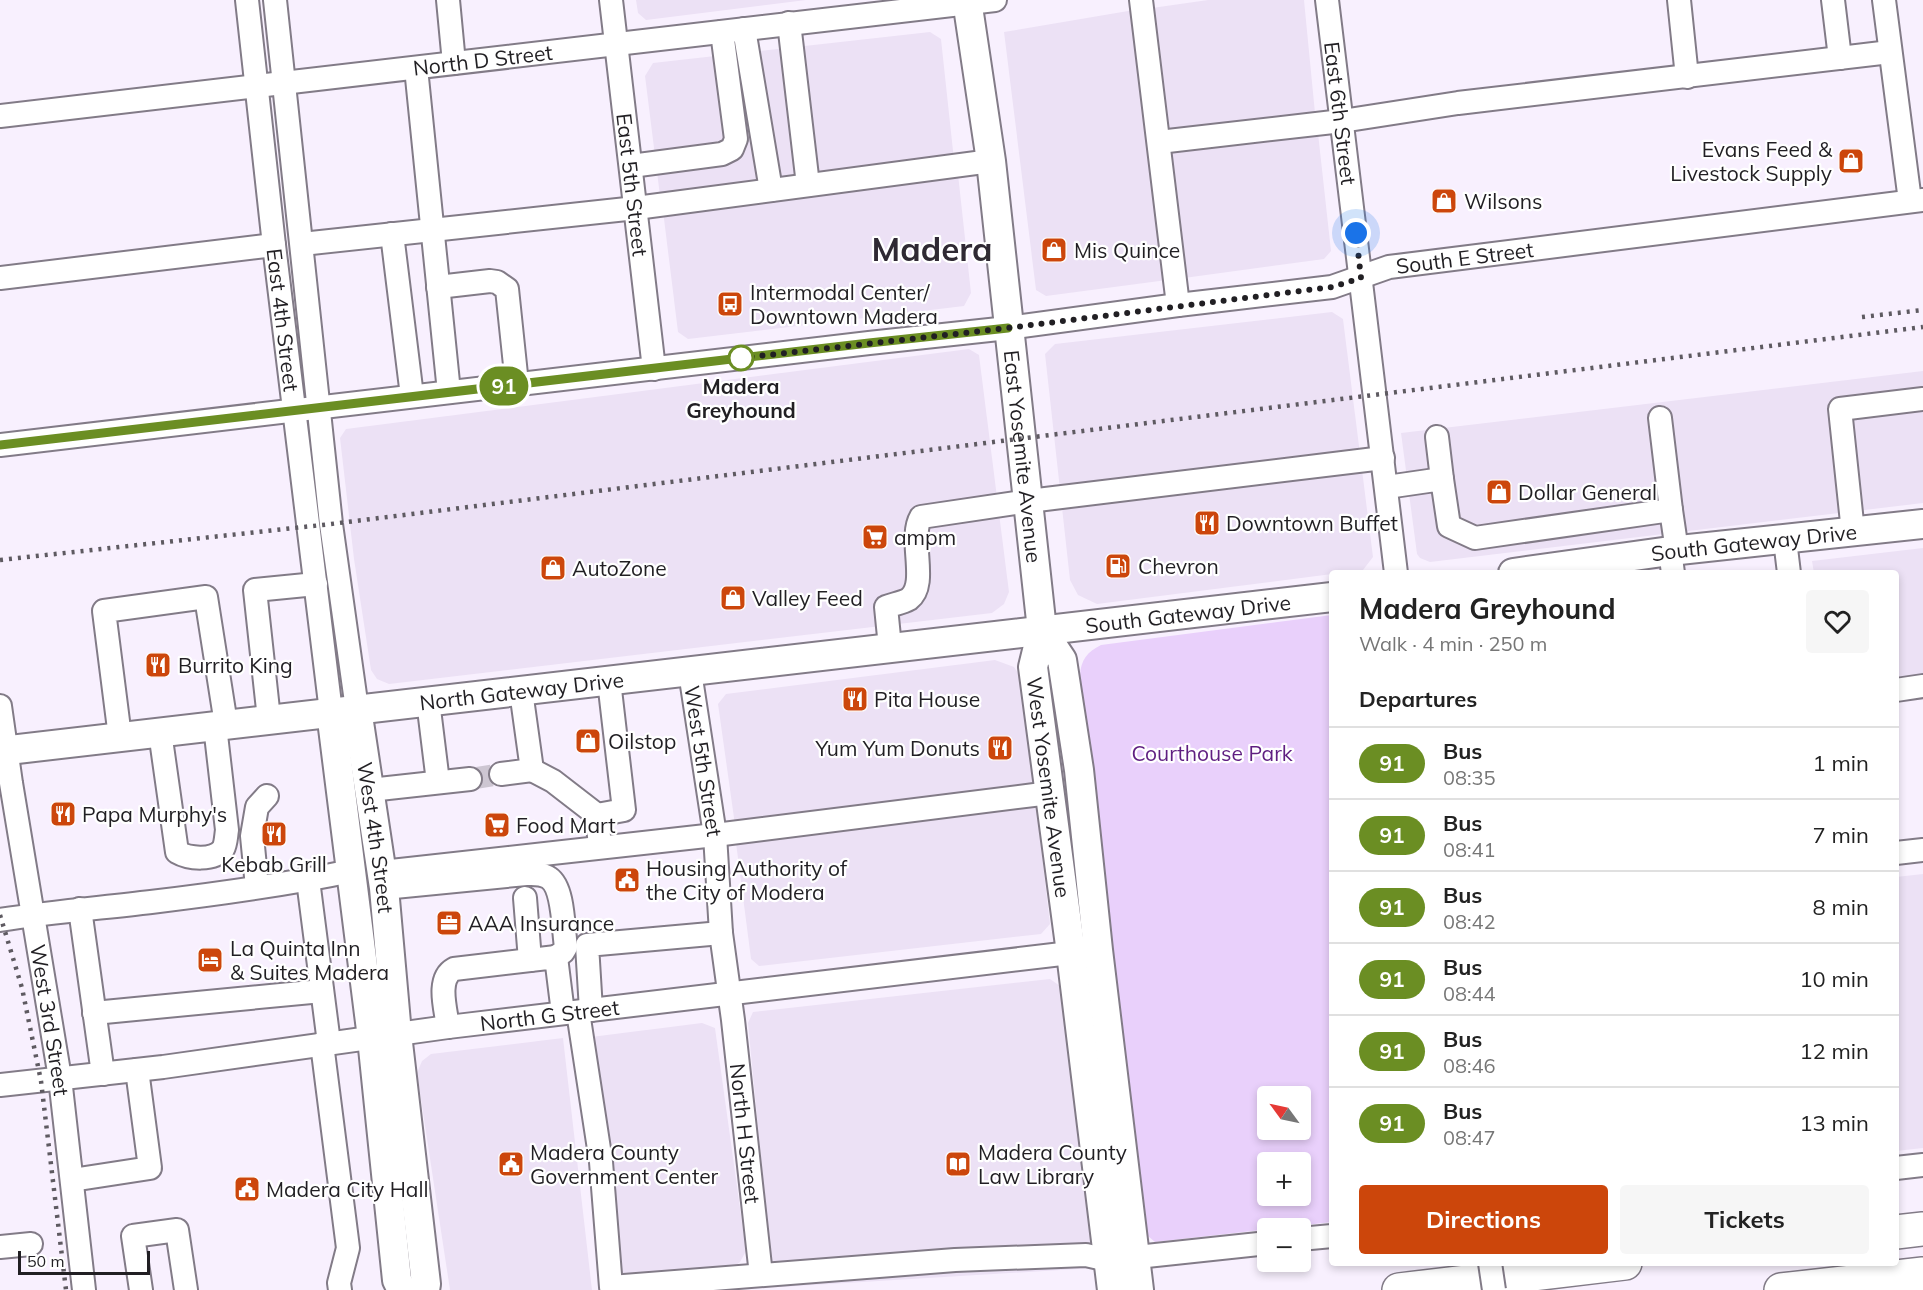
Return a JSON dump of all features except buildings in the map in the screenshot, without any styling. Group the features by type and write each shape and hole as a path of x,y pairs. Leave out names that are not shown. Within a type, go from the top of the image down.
{"highway":[{"path":"1899,1232 1923,1229"},
{"path":"1399,1290 1600,1266"},
{"path":"1780,1290 1923,1274"}],"main road":[{"name":"East Yosemite Avenue","path":"967,2 991,161 1042,630"},
{"name":"South Gateway Drive","path":"1546,570 1673,558 1785,540 1923,524"},
{"name":"South Gateway Drive","path":"1042,630 1329,597"},
{"name":"North Gateway Drive","path":"3,751 1042,630"},
{"name":"West Yosemite Avenue","path":"1042,630 1033,667 1050,793 1085,951 1137,1257 1139,1290"},
{"name":"West Yosemite Avenue","path":"1042,630 1062,660 1079,770 1085,951 1112,1290"},
{"name":"West 4th Street","path":"344,710 370,790 383,880 384,1036 397,1280 402,1290"},
{"name":"West 4th Street","path":"344,710 351,871 384,1036 426,1284 425,1290"},
{"path":"1108,1260 1137,1257"}],"street":[{"name":"East 4th Street","path":"247,0 274,245 316,584 344,710"},
{"name":"East 4th Street","path":"275,0 331,524 344,710"},
{"path":"448,0 454,63"},
{"name":"East 5th Street","path":"611,0 654,369"},
{"name":"North D Street","path":"0,116 733,31 789,23 842,9 995,0"},
{"path":"1142,0 1178,305"},
{"name":"East 6th Street","path":"1328,0 1396,570"},
{"path":"1679,0 1688,77"},
{"path":"1833,0 1840,58"},
{"path":"1884,0 1890,52 1916,200"},
{"path":"789,23 808,185"},
{"path":"631,166 722,153 732,149 736,139 733,31"},
{"path":"733,31 771,190"},
{"path":"1158,142 1342,121 1458,103 1890,52"},
{"path":"416,68 448,392"},
{"path":"302,244 636,208 991,161"},
{"name":"South E Street","path":"0,445 1008,328 1332,287 1389,267 1916,200"},
{"path":"392,234 412,396"},
{"path":"0,278 274,245"},
{"path":"438,287 490,281 497,282 507,289 517,384"},
{"path":"1853,532 1840,409 1923,399"},
{"path":"1660,418 1671,510 1673,558"},
{"path":"1437,437 1449,526 1475,538 1671,510"},
{"path":"890,647 886,607 911,597 918,588 916,531 921,517 1382,450"},
{"path":"1387,487 1442,479"},
{"path":"1785,540 1789,570"},
{"path":"269,719 255,590 316,584"},
{"path":"120,737 104,611 206,597 220,725 226,830 225,846 217,854 201,857 185,856 177,852 160,732"},
{"name":"West 5th Street","path":"690,672 715,836 721,933 729,993"},
{"path":"597,815 624,810 609,681"},
{"path":"1899,690 1923,686"},
{"path":"521,691 532,770"},
{"path":"428,701 438,782"},
{"name":"West 3rd Street","path":"0,706 3,751 60,1078 84,1290"},
{"path":"501,774 532,770 553,780 597,815 600,847"},
{"path":"370,790 470,779"},
{"path":"383,880 600,847 715,836 1050,793"},
{"path":"257,887 252,836 257,807 267,796"},
{"path":"1899,853 1923,850"},
{"path":"201,857 203,894"},
{"path":"0,920 308,880 351,871"},
{"path":"383,880 539,873 548,876 559,890 566,947 563,952 556,957 454,969 448,972 444,979 448,1027"},
{"path":"308,880 322,991 348,1248 339,1283 340,1290"},
{"path":"525,897 530,960"},
{"path":"80,909 103,1074"},
{"path":"577,1012 587,945 721,933"},
{"name":"North G Street","path":"0,1085 137,1070 448,1027 1085,951"},
{"path":"556,957 577,1012 601,1162 611,1287 955,1260 1086,1255 1108,1260"},
{"path":"94,1013 322,991"},
{"name":"North H Street","path":"729,993 761,1275"},
{"path":"72,1180 150,1168 137,1070"},
{"path":"1899,1168 1923,1165"},
{"path":"141,1290 133,1236 177,1230 186,1290"},
{"path":"1311,1238 1329,1236"},
{"path":"0,1247 32,1244"},
{"path":"1137,1257 1257,1244"},
{"path":"1490,1266 1494,1290"}],"shaded area":[{"path":"636,0 806,0 646,20 638,13"},
{"path":"1208,0 1304,0 1315,113 1167,130 1152,8"},
{"path":"1134,10 1167,280 1046,296 1036,290 1004,32"},
{"path":"930,32 941,39 954,160 660,196 645,76 653,63"},
{"path":"1318,133 1331,251 1324,259 1184,278 1168,152"},
{"path":"958,174 971,293 964,306 688,339 678,332 663,211"},
{"path":"1332,312 1343,319 1373,557 1363,570 1329,570 1329,574 1097,604 1078,595 1070,580 1045,354 1055,344"},
{"path":"969,349 979,355 1009,592 1004,604 992,613 389,684 377,679 371,670 354,559 340,438 346,429"},
{"path":"1923,371 1923,503 1430,562 1420,558 1417,554 1401,433"},
{"path":"1923,548 1923,678 1899,681 1899,570 1814,570 1812,561"},
{"path":"995,660 1014,667 1020,676 1034,785 735,825 718,704 726,694"},
{"path":"1036,804 1050,924 1041,934 759,966 751,959 736,843"},
{"path":"1923,874 1923,1148 1899,1151 1899,877"},
{"path":"1050,979 1060,986 1094,1268 780,1287 778,1268 771,1262 748,1023 753,1012"},
{"path":"702,1023 715,1028 746,1251 740,1262 730,1270 626,1278 618,1271 591,1037"},
{"name":"Madera County Government Center","path":"563,1038 592,1290 450,1290 417,1073 422,1061 431,1054"}],"green space":[{"name":"Courthouse Park","path":"1329,615 1329,1222 1311,1224 1311,1218 1257,1218 1257,1230 1155,1242 1148,1236 1080,675 1086,657 1101,645"}],"tunnel":[{"path":"470,779 501,774"}],"railway":[{"path":"1862,317 1923,310"},
{"path":"0,560 331,524 1923,327"},
{"path":"0,915 22,988 41,1081 66,1290"}],"bus line":[{"name":"91","path":"0,445 1008,328"}],"place":[{"name":"Evans Feed & Livestock Supply","path":"1851,161"},
{"name":"Wilsons","path":"1444,201"},
{"name":"Mis Quince","path":"1054,250"},
{"name":"Intermodal Center/ Downtown Madera","path":"730,304"},
{"name":"Madera Greyhound","path":"741,358"},
{"name":"Dollar General","path":"1499,492"},
{"name":"Downtown Buffet","path":"1207,523"},
{"name":"ampm","path":"875,537"},
{"name":"Chevron","path":"1118,566"},
{"name":"AutoZone","path":"553,568"},
{"name":"Valley Feed","path":"733,598"},
{"name":"Burrito King","path":"158,665"},
{"name":"Pita House","path":"855,699"},
{"name":"Oilstop","path":"588,741"},
{"name":"Yum Yum Donuts","path":"1000,748"},
{"name":"Papa Murphy's","path":"63,814"},
{"name":"Food Mart","path":"497,825"},
{"name":"Kebab Grill","path":"274,834"},
{"name":"Housing Authority of the City of Modera","path":"627,880"},
{"name":"AAA Insurance","path":"449,923"},
{"name":"La Quinta Inn & Suites Madera","path":"210,960"},
{"name":"Madera County Government Center","path":"511,1164"},
{"name":"Madera County Law Library","path":"958,1164"},
{"name":"Madera City Hall","path":"247,1189"}],"district":[{"name":"Madera","path":"932,248"}],"route":[{"path":"741,358 1008,328 1332,287 1361,278 1356,233"}]}
